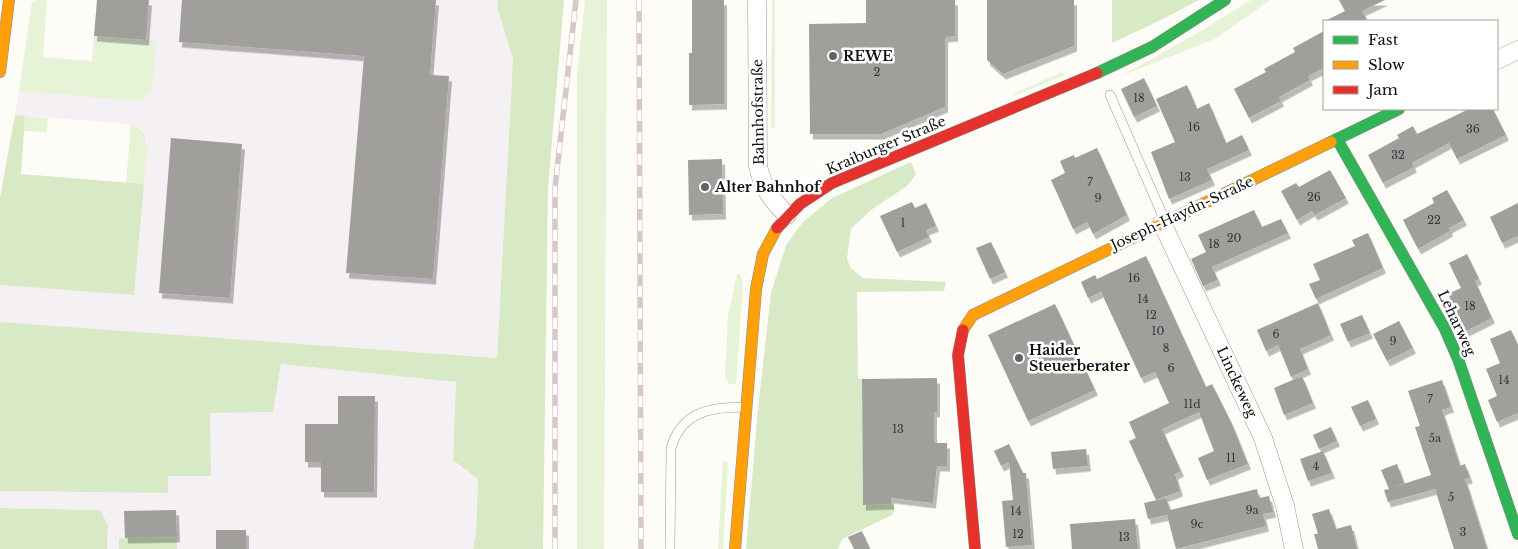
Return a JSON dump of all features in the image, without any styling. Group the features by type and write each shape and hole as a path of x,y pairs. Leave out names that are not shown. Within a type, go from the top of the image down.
{"street":[{"path":"0,72 9,0"},
{"name":"Bahnhofstraße","path":"757,0 758,166 762,184 768,196 787,215"},
{"name":"Kraiburger Straße","path":"735,549 752,325 763,255 787,215 810,196 832,184 1092,76 1152,47 1225,0"},
{"path":"1498,60 1518,50"},
{"name":"Joseph-Haydn-Straße","path":"975,549 958,354 959,340 967,322 981,310 1397,110"},
{"name":"Leharweg","path":"1337,139 1445,329 1458,358 1518,534"},
{"name":"Linckeweg","path":"1164,222 1262,438 1285,506 1294,549"}],"lane":[{"path":"1110,96 1164,222"},
{"path":"670,549 671,448 675,436 692,417 706,410 721,407 746,408"}],"shaded area":[{"path":"97,0 498,0 497,8 513,59 497,358 0,322 0,285 134,294 147,140 143,132 131,124 15,115 19,91 135,101 156,40 94,35"},
{"path":"281,364 456,382 453,459 478,479 476,534 473,549 107,549 108,525 100,510 0,508 0,491 167,493 167,476 210,476 209,413 272,412"}],"green space":[{"path":"47,0 43,57 92,61 94,35 156,40 152,89 142,100 135,101 19,91 32,2"},
{"path":"498,0 564,0 548,188 543,549 473,549 476,534 478,479 453,460 456,382 281,364 273,412 210,413 211,476 168,476 168,493 0,491 0,322 497,358 513,59 497,7"},
{"path":"585,0 607,0 604,549 577,549 577,74"},
{"path":"772,0 775,0 775,128 771,128"},
{"path":"1112,0 1199,0 1112,43"},
{"path":"1251,0 1270,0 1215,39 1121,76 1196,34"},
{"path":"1062,72 1066,75 1013,96 1015,93"},
{"path":"15,115 25,116 21,174 144,184 134,295 0,285 0,197"},
{"path":"25,116 48,118 47,132 24,131"},
{"path":"131,124 139,128 144,134 146,141 147,158 144,184 126,183"},
{"path":"911,162 916,174 907,186 871,210 851,229 847,259 851,268 863,278 946,282 944,291 857,292 858,379 862,379 863,504 891,504 895,509 892,515 842,539 838,549 746,549 758,409 771,293 786,245 803,222 832,198"},
{"path":"737,274 740,274 743,283 736,384 729,384 725,376 728,316"},
{"path":"723,460 728,463 723,549 718,549"},
{"path":"0,508 100,510 108,525 107,549 0,549"},
{"path":"177,537 177,549 119,549 119,538"}],"building":[{"path":"97,0 149,0 146,40 94,36"},
{"path":"182,0 436,0 430,75 449,76 433,279 346,273 364,56 179,42"},
{"path":"692,0 724,0 724,104 689,105 689,53 692,53"},
{"path":"866,0 955,0 955,36 945,37 945,107 881,134 810,134 809,24 866,23"},
{"path":"987,0 1074,0 1074,46 1003,74 987,60"},
{"path":"1339,0 1385,0 1362,11 1367,20 1327,20 1345,11"},
{"path":"1323,32 1323,68 1308,76 1310,80 1279,97 1281,101 1249,118 1234,89 1266,72 1264,69 1295,52 1293,48"},
{"path":"1144,78 1157,106 1134,117 1121,89"},
{"path":"1187,85 1197,109 1209,103 1226,143 1242,135 1249,150 1207,169 1212,180 1169,199 1151,152 1175,142 1156,99"},
{"path":"1467,110 1494,110 1506,135 1457,159 1449,143 1412,163 1414,167 1383,183 1368,155 1399,138 1397,135 1413,126 1417,134"},
{"path":"171,138 242,144 230,298 159,293"},
{"path":"1097,148 1127,215 1093,234 1087,222 1073,229 1051,180 1065,173 1060,161 1074,155 1075,158"},
{"name":"Alter Bahnhof","path":"722,159 723,214 689,215 688,160"},
{"path":"1330,170 1346,198 1315,215 1312,211 1297,220 1281,191 1296,183 1299,187"},
{"path":"1447,190 1464,220 1449,228 1450,231 1418,249 1403,220 1434,203 1432,198"},
{"path":"912,202 915,208 926,203 936,226 926,230 929,237 897,252 880,216"},
{"path":"1518,203 1518,236 1502,243 1490,217"},
{"path":"1254,210 1262,227 1281,219 1288,233 1212,267 1218,280 1203,286 1191,259 1206,252 1198,235"},
{"path":"1368,233 1383,268 1316,299 1309,284 1320,280 1313,264 1355,246 1352,240"},
{"path":"991,242 1005,272 990,279 976,248"},
{"path":"1467,254 1479,279 1475,281 1492,318 1466,331 1448,294 1461,288 1449,263"},
{"path":"1146,256 1206,387 1212,384 1232,424 1248,464 1207,480 1198,458 1214,451 1199,412 1162,429 1181,471 1175,474 1180,491 1156,500 1129,441 1136,438 1129,422 1169,403 1155,372 1141,378 1101,292 1088,298 1081,282 1095,275 1097,279"},
{"path":"1318,303 1331,335 1300,349 1308,369 1291,377 1278,345 1266,351 1257,330"},
{"name":"Haider Steuerberater","path":"1055,304 1095,390 1028,421 988,335"},
{"path":"1362,315 1370,333 1348,342 1340,324"},
{"path":"1399,321 1413,348 1387,361 1373,334"},
{"path":"1511,330 1518,345 1518,413 1497,422 1488,400 1497,396 1486,369 1500,363 1490,339"},
{"path":"1302,376 1313,403 1284,415 1274,388"},
{"path":"937,378 937,412 934,412 934,443 947,443 947,466 937,466 933,503 891,498 891,504 863,505 862,379"},
{"path":"1442,380 1451,407 1442,410 1460,466 1465,464 1470,478 1465,479 1487,549 1454,549 1435,489 1388,502 1384,490 1389,489 1381,470 1397,464 1404,483 1394,487 1431,475 1415,427 1420,426 1408,391"},
{"path":"338,396 375,396 374,492 321,492 321,462 305,462 305,424 338,424"},
{"path":"1368,400 1376,419 1360,426 1351,407"},
{"path":"1331,427 1337,441 1319,449 1313,435"},
{"path":"1009,444 1023,473 1026,473 1032,545 1006,547 1002,501 1013,500 1009,462 1001,466 994,451"},
{"path":"1086,449 1088,466 1053,469 1051,452"},
{"path":"1323,451 1332,473 1308,481 1300,459"},
{"path":"1257,489 1259,498 1269,496 1273,512 1263,514 1266,526 1176,549 1167,515 1148,519 1144,503 1166,498 1170,510"},
{"path":"1329,509 1336,529 1351,525 1357,549 1318,549 1314,534 1318,534 1312,514"},
{"path":"176,510 177,537 125,538 124,511"},
{"path":"1135,519 1138,549 1072,549 1070,524"},
{"path":"216,530 246,530 246,549 216,549"},
{"path":"862,531 870,549 854,549 848,537"}],"railway":[{"path":"555,549 555,188 576,0"},
{"path":"639,0 641,549"}],"traffic: fast":[{"path":"1097,73 1152,47 1225,0"},
{"path":"1331,142 1397,110"},
{"path":"1337,139 1445,329 1458,359 1518,534"}],"traffic: slow":[{"path":"0,72 9,0"},
{"path":"963,330 973,315 1331,142"},
{"path":"735,549 756,289 763,254 777,228"}],"traffic: jam":[{"path":"777,228 800,204 832,183 1097,73"},
{"path":"963,330 958,355 975,549"}],"place":[{"name":"REWE","path":"833,56"},
{"name":"Alter Bahnhof","path":"705,187"},
{"name":"Haider Steuerberater","path":"1019,358"}]}
